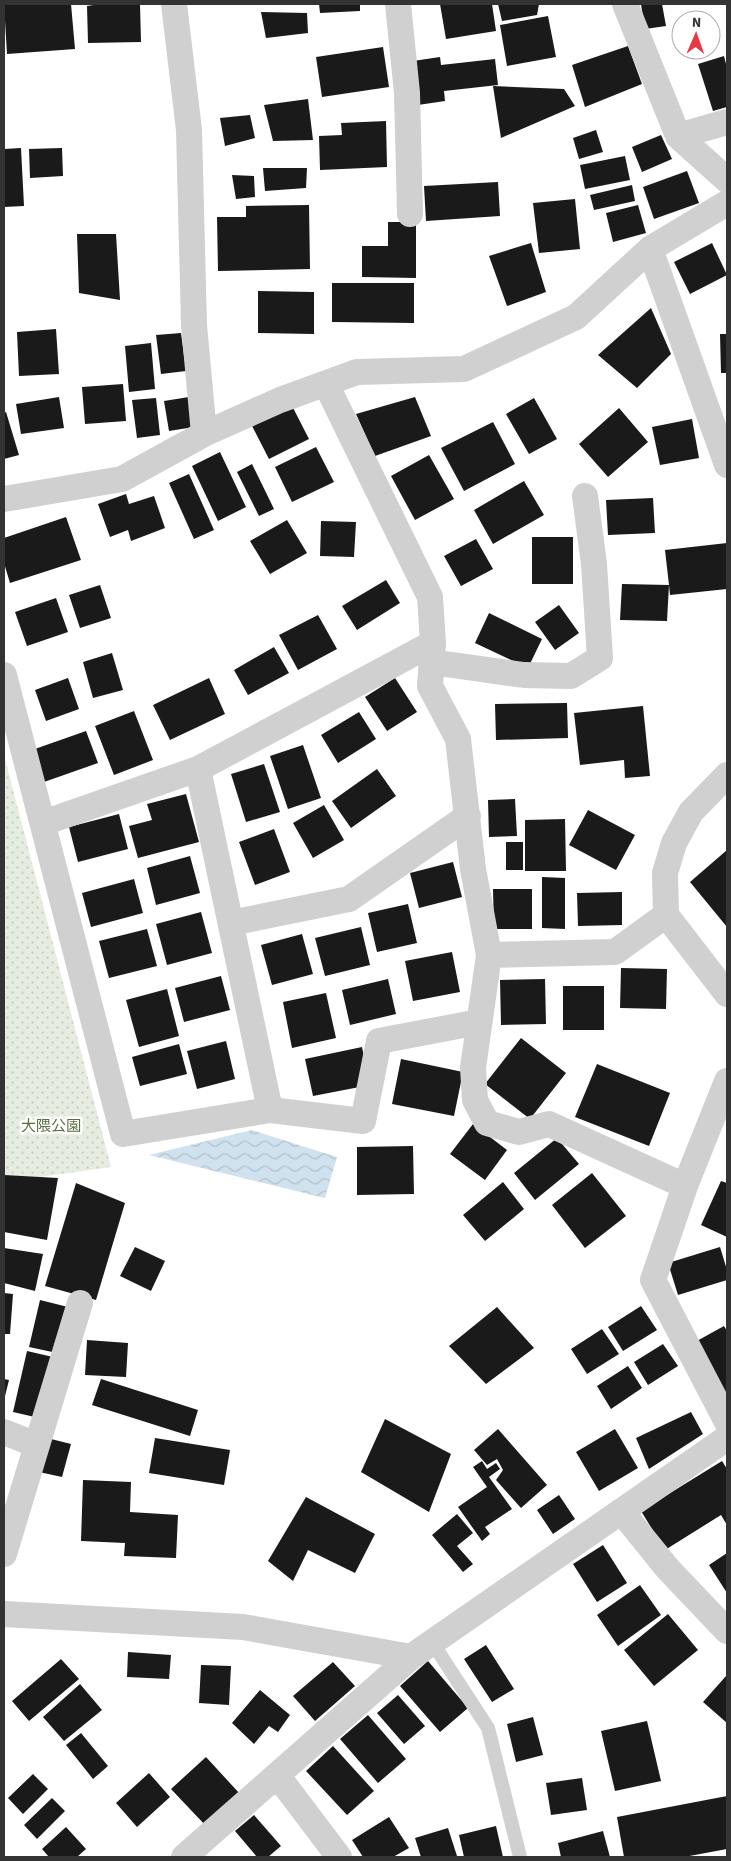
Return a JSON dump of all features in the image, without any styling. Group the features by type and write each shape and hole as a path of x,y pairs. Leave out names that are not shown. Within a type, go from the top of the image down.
{"street":[{"path":"174,4 189,130 194,325 204,434"},
{"path":"398,4 407,93 410,214"},
{"path":"625,4 678,136 727,180"},
{"path":"678,136 727,122"},
{"path":"4,499 122,479 204,434 280,400 357,372 464,370 576,317 650,249 727,203"},
{"path":"650,249 727,465"},
{"path":"326,384 430,597 432,652 430,686 458,739 473,869 489,955 473,1068 475,1100 487,1123 519,1132 550,1124 685,1186"},
{"path":"43,823 198,769 432,652 524,676 571,676 600,658 594,564 585,496"},
{"path":"4,675 123,1134 270,1110 363,1121 379,1041 480,1022"},
{"path":"198,769 270,1110"},
{"path":"727,775 691,812 674,843 665,873 666,915 727,994"},
{"path":"231,923 349,899 468,816"},
{"path":"489,955 615,952 666,915"},
{"path":"727,1081 685,1186 653,1280 727,1422"},
{"path":"4,1554 80,1303"},
{"path":"4,1432 37,1444"},
{"path":"184,1857 422,1650 727,1438"},
{"path":"621,1512 668,1569 727,1631"},
{"path":"4,1614 244,1628 422,1650"},
{"path":"277,1775 339,1857"}],"lane":[{"path":"422,1650 488,1728 520,1857"}],"green space":[{"name":"大隈公園","path":"4,755 111,1167 4,1182"}],"water":[{"path":"252,1130 337,1157 325,1198 149,1155"}],"building":[{"path":"4,4 71,4 75,49 7,54"},
{"path":"100,4 140,4 141,42 88,43 87,6"},
{"path":"319,4 360,4 360,11 320,13"},
{"path":"440,4 492,4 496,31 446,39"},
{"path":"498,4 539,4 537,15 502,21"},
{"path":"641,4 662,4 666,26 645,29"},
{"path":"261,12 307,13 308,33 266,38"},
{"path":"548,16 556,57 507,66 500,25"},
{"path":"628,46 642,84 585,107 572,65"},
{"path":"383,47 389,87 322,97 316,57"},
{"path":"724,56 727,68 727,107 713,111 698,64 711,60 721,60 721,57"},
{"path":"440,57 441,65 495,59 498,85 444,91 445,101 418,105 413,61"},
{"path":"493,86 564,89 575,106 501,138"},
{"path":"308,99 313,140 273,141 264,105"},
{"path":"250,115 255,138 225,146 220,118"},
{"path":"386,121 387,167 320,170 319,136 342,135 341,123"},
{"path":"596,130 603,152 579,159 573,138"},
{"path":"661,135 672,159 642,172 632,147"},
{"path":"21,148 24,206 4,207 4,149"},
{"path":"62,148 63,176 30,178 29,149"},
{"path":"625,156 630,180 585,189 580,165"},
{"path":"263,168 307,168 306,188 265,191"},
{"path":"687,171 699,203 654,219 643,187"},
{"path":"232,175 254,176 255,197 236,199"},
{"path":"498,182 500,216 426,221 424,186"},
{"path":"632,185 635,201 594,210 590,195"},
{"path":"575,199 580,249 539,253 533,203"},
{"path":"309,205 310,269 218,271 217,217 246,217 246,206"},
{"path":"638,205 646,233 613,242 606,213"},
{"path":"388,222 416,222 416,278 362,277 362,246 388,246"},
{"path":"77,234 116,234 120,300 79,293"},
{"path":"531,243 546,292 507,306 489,256"},
{"path":"712,243 727,275 690,294 674,262"},
{"path":"332,283 414,283 414,323 332,322"},
{"path":"258,291 314,292 314,334 258,333"},
{"path":"651,308 671,354 637,388 598,355"},
{"path":"56,329 59,374 19,376 17,332"},
{"path":"181,333 186,371 161,374 156,335"},
{"path":"720,334 727,334 727,373 721,373"},
{"path":"151,343 155,389 129,392 125,346"},
{"path":"123,384 126,421 85,424 82,387"},
{"path":"59,397 64,428 21,434 16,404"},
{"path":"189,397 194,427 169,431 164,401"},
{"path":"415,397 431,436 375,456 356,414"},
{"path":"156,398 160,435 137,438 132,400"},
{"path":"534,398 557,439 529,454 506,414"},
{"path":"290,402 309,439 269,459 250,422"},
{"path":"619,408 648,442 608,477 579,444"},
{"path":"6,412 19,455 4,459 4,413"},
{"path":"692,419 699,458 660,465 652,427"},
{"path":"493,422 515,464 464,491 441,448"},
{"path":"316,447 334,482 292,502 275,467"},
{"path":"220,452 246,507 218,521 192,466"},
{"path":"429,455 454,499 415,520 391,476"},
{"path":"252,464 274,509 259,516 237,472"},
{"path":"189,474 214,530 194,539 169,483"},
{"path":"524,481 544,515 493,544 474,510"},
{"path":"126,494 129,504 154,496 165,528 131,541 128,530 110,537 98,504"},
{"path":"653,498 655,533 608,535 606,500"},
{"path":"66,517 81,560 10,583 4,563 4,538"},
{"path":"287,520 307,553 270,574 250,541"},
{"path":"321,521 356,522 354,557 320,556"},
{"path":"532,537 573,537 573,584 532,584"},
{"path":"476,539 493,569 461,586 444,556"},
{"path":"727,543 727,589 670,595 665,550"},
{"path":"386,580 400,603 357,630 342,606"},
{"path":"622,584 669,585 667,621 620,620"},
{"path":"100,585 111,618 80,628 69,595"},
{"path":"56,598 68,632 27,646 15,612"},
{"path":"559,605 579,633 555,650 535,622"},
{"path":"489,613 542,639 528,668 475,643"},
{"path":"318,615 337,649 298,670 279,635"},
{"path":"274,647 289,673 248,695 234,670"},
{"path":"112,653 123,690 93,698 83,662"},
{"path":"68,678 79,709 46,721 35,690"},
{"path":"209,678 225,714 170,740 153,705"},
{"path":"395,678 417,712 387,731 365,697"},
{"path":"567,703 568,738 496,740 495,704"},
{"path":"643,706 650,776 625,778 624,760 580,765 574,713"},
{"path":"134,711 153,760 114,775 95,726"},
{"path":"359,712 376,739 338,763 321,735"},
{"path":"86,731 98,763 44,782 32,750"},
{"path":"303,745 321,798 288,809 270,756"},
{"path":"264,764 280,812 246,822 231,774"},
{"path":"377,769 396,796 351,828 332,801"},
{"path":"186,794 199,842 138,858 129,826 152,820 147,804"},
{"path":"515,799 517,836 489,837 488,800"},
{"path":"324,805 344,840 313,858 293,823"},
{"path":"588,810 635,835 616,870 569,845"},
{"path":"119,814 128,849 78,862 69,827"},
{"path":"565,819 566,871 525,871 525,820"},
{"path":"274,829 290,872 255,885 239,842"},
{"path":"506,842 523,842 523,870 506,870"},
{"path":"727,850 727,927 690,882"},
{"path":"190,856 200,893 156,905 147,868"},
{"path":"453,862 462,897 419,908 410,873"},
{"path":"542,877 565,878 565,929 542,928"},
{"path":"134,879 143,913 91,927 82,893"},
{"path":"493,889 532,889 532,929 494,929"},
{"path":"622,892 622,925 578,926 577,893"},
{"path":"408,904 417,943 377,952 368,913"},
{"path":"201,912 212,953 167,965 156,924"},
{"path":"361,927 370,965 325,976 315,938"},
{"path":"147,929 157,966 109,978 99,941"},
{"path":"302,934 313,974 272,985 261,945"},
{"path":"452,952 460,992 413,1001 405,961"},
{"path":"621,968 667,969 666,1009 620,1008"},
{"path":"221,976 230,1010 184,1022 175,988"},
{"path":"388,979 396,1014 350,1025 342,990"},
{"path":"545,979 546,1024 501,1025 500,980"},
{"path":"563,986 604,986 604,1030 563,1030"},
{"path":"167,989 179,1036 139,1047 126,1000"},
{"path":"326,993 336,1038 292,1048 283,1002"},
{"path":"521,1038 566,1073 530,1119 485,1084"},
{"path":"226,1041 235,1079 197,1089 187,1051"},
{"path":"179,1044 187,1074 140,1086 132,1057"},
{"path":"362,1047 370,1085 313,1096 305,1059"},
{"path":"401,1059 463,1072 454,1116 392,1104"},
{"path":"597,1064 670,1093 649,1146 575,1117"},
{"path":"473,1124 507,1150 485,1180 450,1154"},
{"path":"557,1138 579,1164 535,1200 514,1173"},
{"path":"413,1146 414,1194 357,1195 357,1147"},
{"path":"592,1173 626,1216 585,1248 552,1205"},
{"path":"4,1175 58,1178 47,1240 4,1232"},
{"path":"721,1181 727,1183 727,1237 701,1225"},
{"path":"503,1182 524,1209 485,1241 463,1215"},
{"path":"76,1183 125,1203 96,1300 45,1286"},
{"path":"135,1247 165,1261 151,1291 120,1276"},
{"path":"720,1247 727,1270 727,1280 678,1295 668,1263"},
{"path":"4,1248 43,1254 35,1291 4,1283"},
{"path":"4,1293 13,1294 10,1334 4,1334"},
{"path":"40,1300 68,1307 57,1353 29,1347"},
{"path":"641,1306 657,1330 623,1351 608,1327"},
{"path":"497,1307 534,1348 486,1384 449,1346"},
{"path":"724,1326 727,1331 727,1399 695,1342"},
{"path":"602,1329 619,1354 587,1374 571,1349"},
{"path":"87,1340 128,1343 126,1377 85,1375"},
{"path":"663,1344 678,1366 648,1385 634,1362"},
{"path":"27,1351 53,1357 39,1418 13,1412"},
{"path":"628,1366 642,1388 611,1409 597,1386"},
{"path":"4,1379 9,1380 4,1400"},
{"path":"101,1379 198,1410 190,1436 92,1405"},
{"path":"691,1412 703,1434 649,1469 636,1438"},
{"path":"385,1419 451,1454 429,1512 361,1472"},
{"path":"498,1429 547,1485 521,1508 496,1480 503,1470 497,1459 487,1465 474,1450"},
{"path":"615,1429 638,1468 599,1491 576,1452"},
{"path":"47,1438 71,1444 62,1477 39,1472"},
{"path":"155,1438 230,1450 224,1485 149,1473"},
{"path":"482,1461 487,1469 496,1463 500,1469 489,1477 512,1509 485,1527 490,1534 482,1541 458,1507 487,1487 473,1467"},
{"path":"722,1461 727,1469 727,1525 721,1515 665,1550 641,1511"},
{"path":"83,1480 131,1482 130,1512 178,1515 176,1558 124,1556 125,1543 81,1541"},
{"path":"559,1495 575,1519 553,1534 537,1510"},
{"path":"306,1497 375,1534 355,1573 308,1550 293,1581 268,1561"},
{"path":"457,1514 473,1533 457,1546 473,1564 463,1572 432,1535"},
{"path":"603,1545 627,1583 597,1602 573,1564"},
{"path":"727,1553 727,1593 709,1565"},
{"path":"640,1585 661,1615 618,1646 597,1615"},
{"path":"668,1614 698,1650 654,1686 624,1650"},
{"path":"486,1645 514,1689 492,1702 464,1659"},
{"path":"128,1652 171,1655 169,1679 127,1677"},
{"path":"61,1659 79,1679 29,1721 12,1701"},
{"path":"428,1661 468,1708 440,1732 400,1686"},
{"path":"333,1662 355,1686 315,1721 293,1696"},
{"path":"201,1665 231,1666 229,1705 199,1703"},
{"path":"727,1677 727,1723 703,1702"},
{"path":"80,1684 102,1710 64,1741 43,1717"},
{"path":"260,1690 290,1715 278,1732 269,1726 254,1744 232,1723"},
{"path":"398,1695 425,1726 404,1744 377,1713"},
{"path":"368,1715 406,1759 378,1783 340,1739"},
{"path":"533,1717 543,1755 516,1762 507,1724"},
{"path":"647,1721 661,1781 615,1791 601,1731"},
{"path":"81,1733 108,1766 93,1779 66,1745"},
{"path":"333,1746 374,1791 347,1815 306,1771"},
{"path":"206,1757 240,1794 206,1826 171,1789"},
{"path":"149,1773 170,1797 137,1827 116,1803"},
{"path":"33,1774 48,1789 23,1814 8,1798"},
{"path":"582,1778 587,1810 551,1815 546,1783"},
{"path":"727,1796 727,1849 684,1857 624,1857 617,1817"},
{"path":"52,1798 65,1811 37,1839 24,1825"},
{"path":"254,1815 281,1846 268,1857 257,1857 235,1831"},
{"path":"389,1817 409,1848 393,1857 363,1857 352,1840"},
{"path":"496,1826 503,1857 464,1857 459,1835"},
{"path":"66,1827 86,1849 77,1857 49,1857 42,1849"},
{"path":"448,1828 457,1856 421,1857 415,1838"},
{"path":"603,1831 610,1857 561,1857 558,1843"}]}
